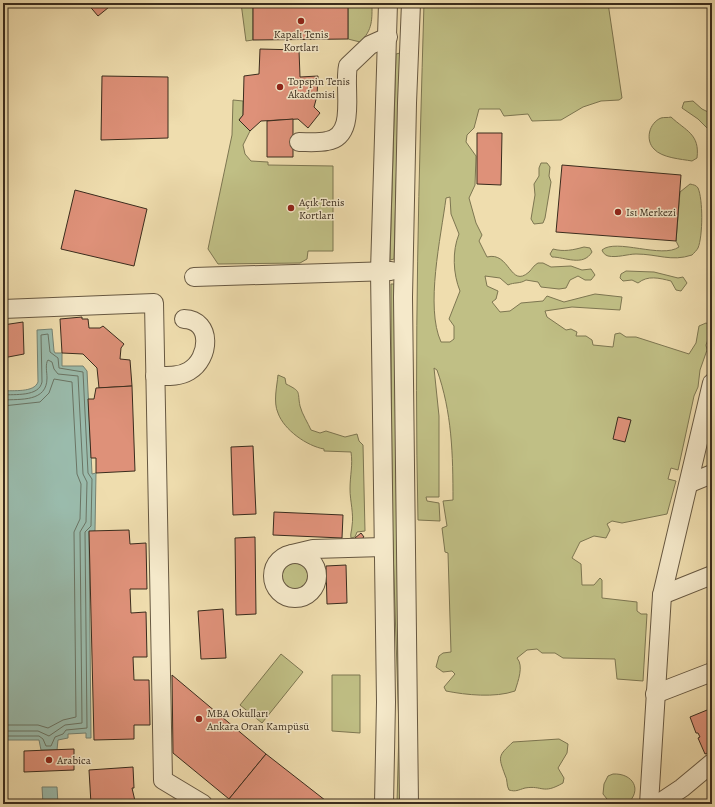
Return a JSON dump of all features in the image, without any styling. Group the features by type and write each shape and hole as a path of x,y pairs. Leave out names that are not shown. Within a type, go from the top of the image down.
{"street":[{"path":"384,804 386,702 380,271 388,3"},
{"path":"409,804 404,271 406,103 411,3"},
{"path":"298,142 327,142 339,136 346,124 348,66 370,45 388,37"},
{"path":"194,277 404,271"},
{"path":"3,309 154,303 163,780 203,804"},
{"path":"155,376 183,374 195,367 204,354 206,339 203,332 195,322 184,319"},
{"path":"649,804 662,595 690,483 712,383"},
{"path":"690,483 712,474"},
{"path":"312,555 317,575 313,588 302,596 289,597 278,589 273,576 278,562 291,554 306,556 312,555 383,546"},
{"path":"662,595 712,575"},
{"path":"655,694 712,672"},
{"path":"658,804 682,788 712,762"}],"shaded area":[{"path":"241,3 253,3 253,40 246,41"},
{"path":"348,3 372,3 372,19 370,29 360,42 348,39"},
{"path":"424,3 608,3 622,98 619,100 601,101 583,107 561,120 532,121 528,114 504,116 500,109 479,109 474,128 467,135 466,142 476,156 475,185 469,198 476,223 482,235 479,241 487,257 501,259 513,273 518,276 523,276 538,263 543,263 551,267 571,266 582,270 591,269 595,275 591,280 585,280 578,276 570,280 566,288 559,289 541,287 538,282 526,280 508,285 500,278 485,276 487,286 498,291 496,299 492,302 500,312 510,311 521,303 543,301 547,296 564,302 595,294 622,297 620,310 572,307 545,311 547,317 566,330 571,329 577,332 576,336 586,336 592,340 593,345 613,347 615,334 620,333 626,337 636,337 689,354 696,343 699,326 706,323 711,325 712,329 706,345 707,350 700,370 698,387 694,396 678,470 671,468 668,479 676,481 667,514 622,523 612,521 607,524 610,530 606,538 594,536 580,542 572,558 581,564 582,585 594,585 600,578 602,580 602,598 637,602 637,611 641,614 647,614 643,681 617,679 615,659 563,658 555,653 542,653 537,649 527,650 517,658 520,669 515,691 499,695 471,695 446,691 444,687 455,674 452,671 443,672 436,667 439,656 443,653 451,652 448,553 445,552 442,528 447,526 443,501 453,500 453,467 451,434 446,402 437,370 434,368 439,416 439,497 426,497 427,501 439,503 440,521 418,520 417,326","holes":["450,197 451,214 459,234 455,248 454,262 460,291 449,319 454,326 454,339 450,342 441,342 436,327 434,291 446,198"]},
{"path":"400,53 394,259 390,260 396,54"},
{"path":"233,100 243,101 243,115 239,120 250,131 243,145 245,154 251,161 268,162 268,165 333,166 333,251 308,251 307,259 300,263 218,264 208,249 232,135"},
{"path":"693,101 702,109 712,114 712,133 698,119 682,108 684,102"},
{"path":"671,117 694,138 696,143 697,158 692,161 672,158 657,152 651,145 649,137 651,128 657,120"},
{"path":"541,163 547,163 550,167 549,176 551,182 543,223 534,224 531,219 535,195 534,184 539,176 539,168"},
{"path":"690,184 698,188 702,209 700,242 698,249 692,255 671,258 644,254 607,256 604,253 602,250 609,247 618,246 662,251 679,247 676,241 680,192"},
{"path":"712,192 712,232 709,230"},
{"path":"584,247 590,248 592,252 584,259 574,260 552,257 550,254 553,249 568,250"},
{"path":"626,271 654,272 678,278 683,277 687,283 681,291 676,290 671,281 662,279 650,278 642,280 638,283 632,280 623,281 620,278 621,274"},
{"path":"391,284 394,284 397,539 401,634 401,804 397,804 399,729 392,518"},
{"path":"278,375 285,378 286,384 298,392 301,409 311,430 320,433 326,431 345,437 357,434 359,441 363,445 365,531 357,532 355,537 351,538 353,517 350,489 352,461 351,452 324,451 324,449 304,441 285,425 278,413 276,404"},
{"path":"295,563 304,567 308,576 304,585 295,589 286,585 282,576 286,567"},
{"path":"281,654 303,672 262,723 240,705"},
{"path":"332,675 360,675 360,733 332,731"},
{"path":"559,739 568,744 567,753 558,768 564,778 563,783 556,787 546,789 531,787 515,791 509,790 500,760 502,754 508,747 513,742"},
{"path":"613,774 626,776 634,783 635,788 632,799 627,804 611,804 603,794 604,784 608,776"}],"water":[{"path":"52,329 54,351 55,353 62,353 62,366 83,366 87,371 92,474 96,473 95,531 89,532 91,738 86,738 86,733 68,734 68,738 58,740 57,750 41,750 39,740 3,740 3,391 17,391 36,386 38,382 37,330"},
{"path":"42,787 57,787 58,804 43,804"}],"building":[{"path":"87,3 114,3 98,16"},
{"name":"Kapalı Tenis Kortları","path":"253,3 348,3 348,39 253,40"},
{"name":"Topspin Tenis Akademisi","path":"260,49 299,50 300,77 318,76 317,96 314,107 320,113 308,128 298,119 261,121 250,131 239,120 243,115 244,76 259,74"},
{"path":"102,76 168,77 168,138 101,140"},
{"path":"293,119 293,157 267,157 267,121"},
{"path":"477,133 502,133 501,185 477,184"},
{"name":"Isı Merkezi","path":"562,165 681,175 676,241 556,232"},
{"path":"75,190 147,209 134,266 61,249"},
{"path":"82,317 82,319 88,319 89,328 100,328 103,326 124,344 121,348 120,359 130,360 132,386 99,388 97,368 83,354 62,353 60,319"},
{"path":"23,322 24,354 3,358 3,325"},
{"path":"132,386 135,471 96,473 96,458 91,458 88,399 94,399 96,388"},
{"path":"618,417 631,420 625,442 613,439"},
{"path":"253,446 256,514 233,515 231,447"},
{"path":"274,512 343,515 342,538 273,535"},
{"path":"129,530 130,544 146,543 147,589 130,589 131,613 146,612 147,657 133,657 134,680 149,680 150,725 134,725 134,739 94,740 89,531"},
{"path":"361,533 364,537 358,542 355,538"},
{"path":"255,537 256,614 236,615 235,538"},
{"path":"346,565 347,603 327,604 326,566"},
{"path":"223,609 226,658 201,659 198,611"},
{"name":"MBA Okulları Ankara Oran Kampüsü","path":"172,675 266,754 229,799 173,753"},
{"path":"712,708 712,751 705,754 698,738 700,737 698,733 696,733 690,717"},
{"name":"Arabica","path":"74,749 74,770 24,772 24,751"},
{"name":"MBA Okulları Ankara Oran Kampüsü","path":"266,754 330,804 234,804 229,799"},
{"path":"133,767 134,788 132,788 135,801 121,802 121,804 91,804 89,770"},
{"path":"3,784 5,784 7,804 3,804"}],"place":[{"name":"Kapalı Tenis Kortları","path":"301,21"},
{"name":"Topspin Tenis Akademisi","path":"280,87"},
{"name":"Açık Tenis Kortları","path":"291,208"},
{"name":"Isı Merkezi","path":"618,212"},
{"name":"MBA Okulları Ankara Oran Kampüsü","path":"199,719"},
{"name":"Arabica","path":"49,760"}]}
